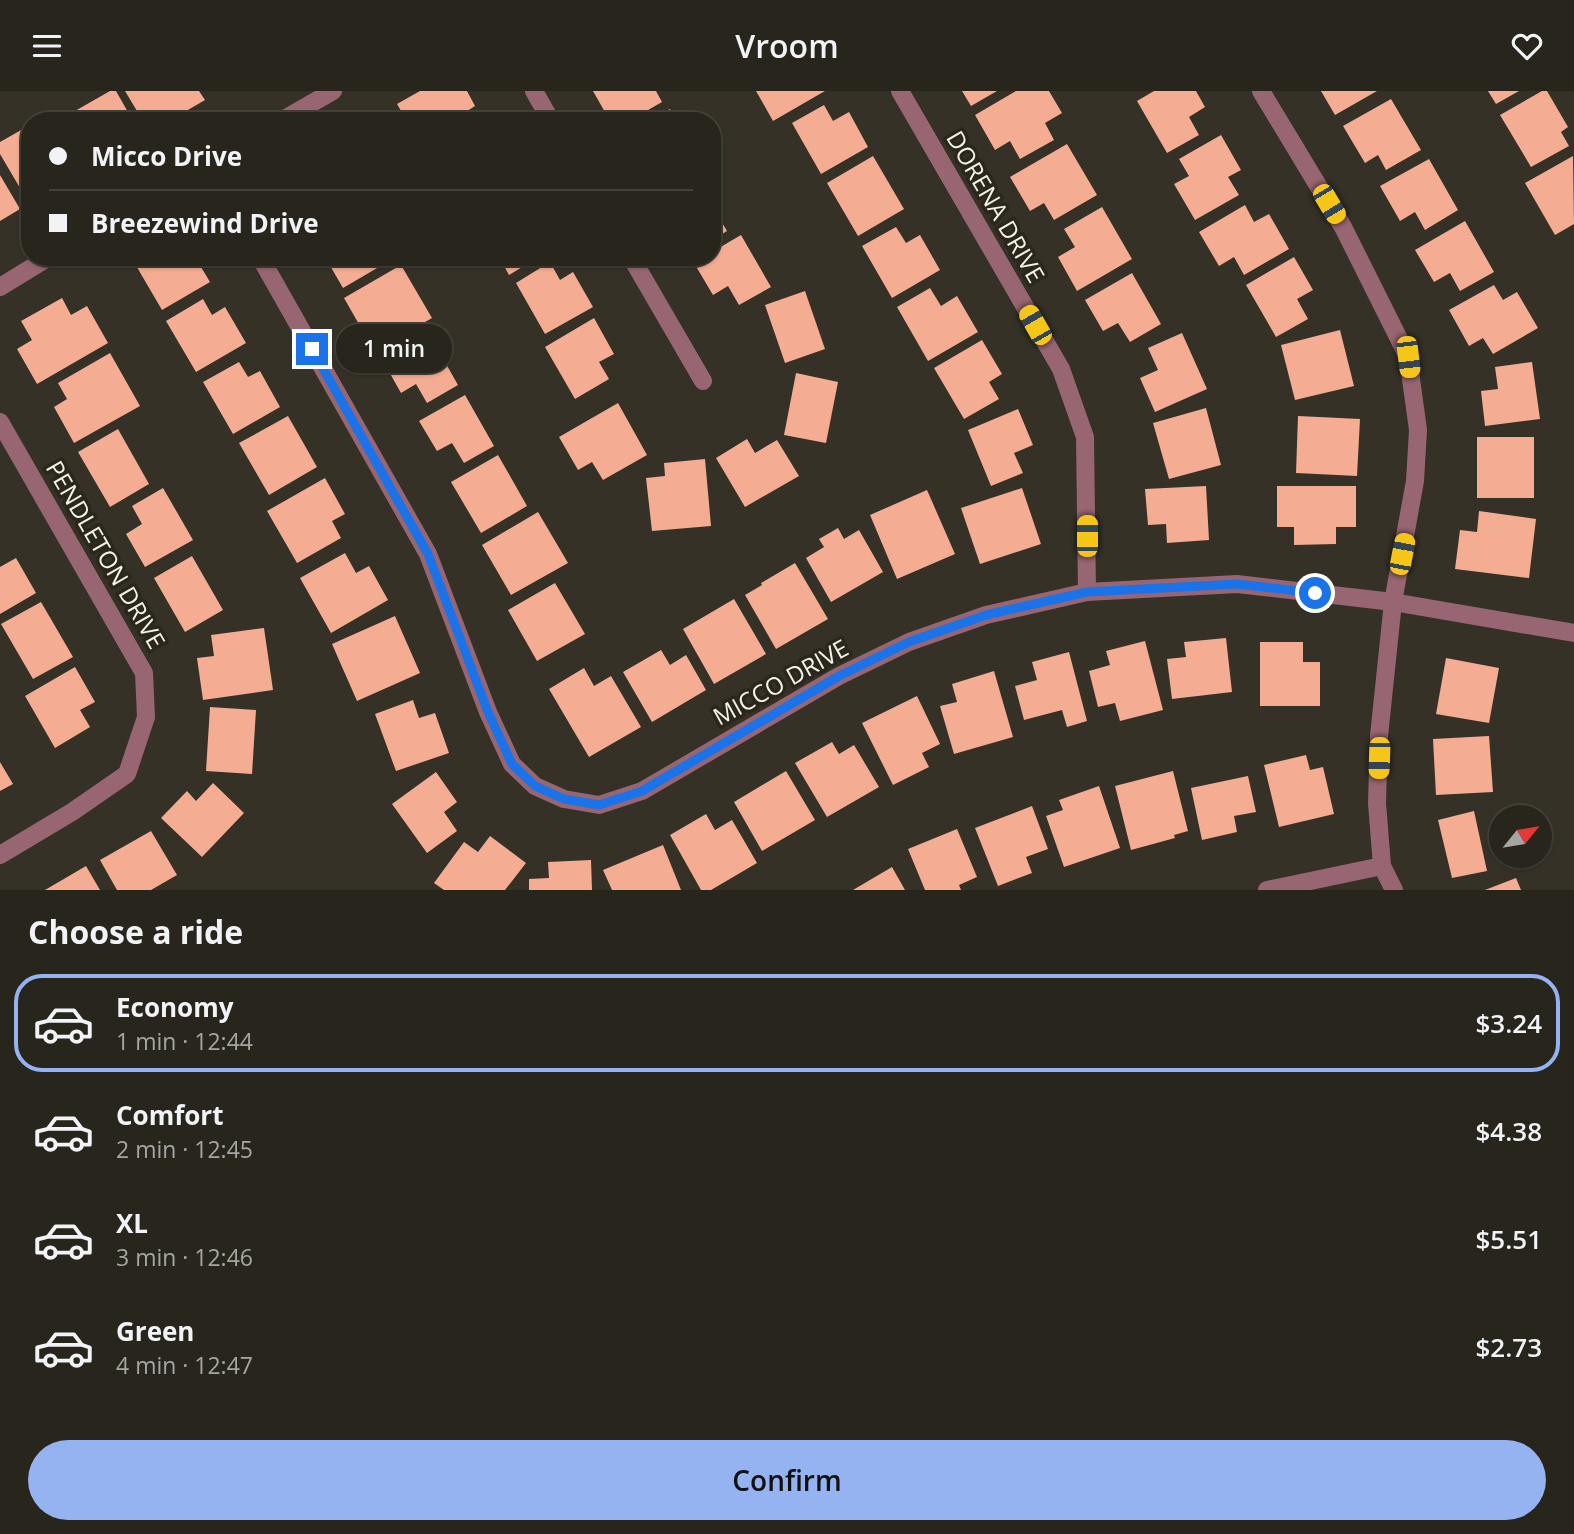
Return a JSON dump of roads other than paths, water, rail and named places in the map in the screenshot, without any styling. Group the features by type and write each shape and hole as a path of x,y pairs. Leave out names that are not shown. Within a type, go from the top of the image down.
{"street":[{"path":"296,112 332,91"},
{"path":"534,91 546,112"},
{"name":"DORENA DRIVE","path":"900,91 1061,369 1085,437 1087,592"},
{"path":"1261,91 1343,227 1408,357 1418,430 1415,481 1393,602 1380,736 1377,803 1382,866 1394,890"},
{"path":"1,286 34,266"},
{"name":"MICCO DRIVE","path":"265,266 428,554 488,712 512,764 535,786 564,799 599,805 642,791 839,676 909,642 986,615 1087,592 1237,584 1393,602 1574,633"},
{"path":"636,266 703,381"},
{"name":"PENDLETON DRIVE","path":"0,422 145,673 146,717 127,774 0,855"},
{"path":"1267,890 1382,866"}]}
